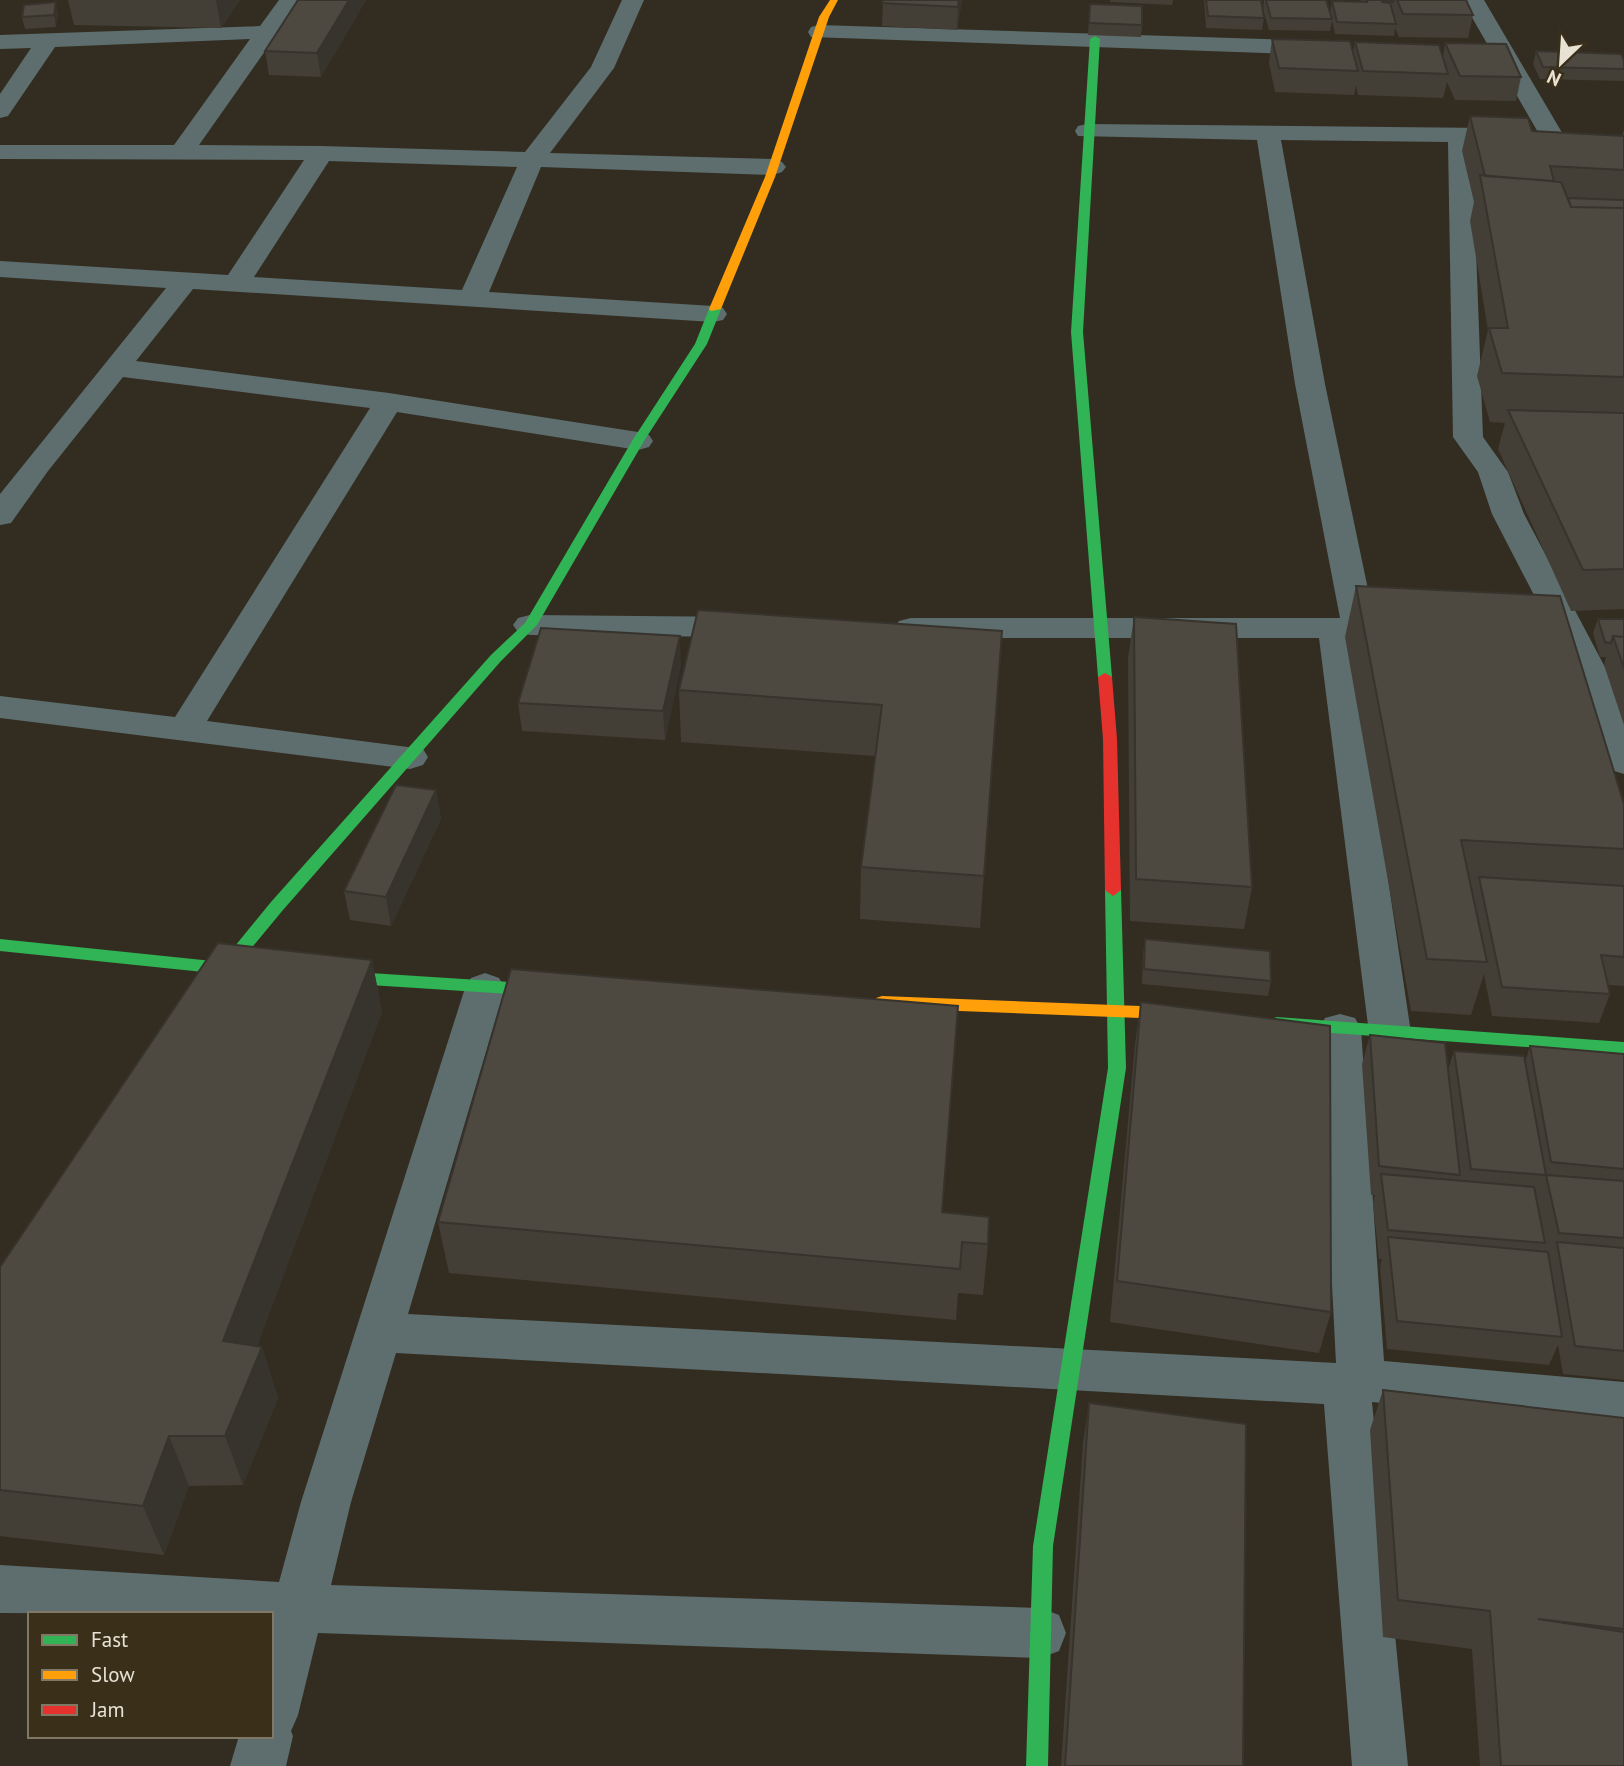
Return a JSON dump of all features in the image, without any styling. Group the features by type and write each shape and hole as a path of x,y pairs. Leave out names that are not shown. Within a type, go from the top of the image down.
{"street":[{"path":"181,153 290,0"},
{"path":"473,297 532,160 602,68 633,0"},
{"path":"201,1003 224,969 496,658 530,625 638,441 701,344 774,167 824,17 834,0"},
{"path":"1087,131 1519,136 1559,144 1473,0"},
{"path":"0,42 268,32"},
{"path":"819,32 1341,48"},
{"path":"1037,1766 1043,1546 1117,1068 1110,739 1077,332 1087,131 1095,39"},
{"path":"0,110 48,40"},
{"path":"1478,54 1505,55"},
{"path":"1268,134 1310,384 1346,628 1390,1033"},
{"path":"1460,135 1468,437 1493,472 1553,627 1599,688 1624,762"},
{"path":"0,152 321,153 774,167"},
{"path":"237,283 321,153"},
{"path":"0,269 713,314"},
{"path":"0,516 37,465 186,280"},
{"path":"116,367 389,402 638,441"},
{"path":"184,730 389,402"},
{"path":"530,625 781,627"},
{"path":"878,628 1428,628"},
{"path":"0,707 410,757"},
{"path":"0,945 279,973"},
{"path":"306,975 485,988 581,991"},
{"path":"273,1707 326,1502 485,988"},
{"path":"869,1002 1155,1013"},
{"path":"1260,1022 1624,1048"},
{"path":"1340,1029 1354,1382 1380,1766"},
{"path":"379,1332 1071,1370 1354,1382 1624,1403"},
{"path":"0,1589 299,1608 1040,1633"},
{"path":"258,1766 265,1738"}],"building":[{"path":"298,0 349,0 317,53 265,51"},
{"path":"883,0 959,0 958,7 882,3"},
{"path":"1206,0 1261,0 1264,18 1208,16"},
{"path":"1266,0 1326,0 1332,19 1271,18"},
{"path":"1366,0 1393,0 1381,2 1390,3 1396,24 1337,22 1332,1 1367,2"},
{"path":"1397,0 1466,0 1473,15 1403,14"},
{"path":"56,2 54,15 22,17 24,5"},
{"path":"1090,4 1142,6 1142,25 1089,23"},
{"path":"1272,39 1350,41 1358,71 1279,68"},
{"path":"1355,42 1439,45 1448,74 1363,71"},
{"path":"1445,43 1506,44 1521,77 1460,76"},
{"path":"1536,51 1621,54 1624,69 1543,67"},
{"path":"1470,116 1528,118 1532,131 1624,136 1624,170 1550,166 1554,181 1485,176"},
{"path":"1480,175 1561,182 1571,207 1624,208 1624,377 1502,373 1489,328 1508,328"},
{"path":"1568,198 1624,200 1624,208 1571,207"},
{"path":"1508,410 1624,413 1624,569 1583,570"},
{"path":"1356,586 1560,596 1624,804 1624,849 1461,840 1487,962 1427,959"},
{"path":"698,610 1002,631 984,876 861,867 882,705 679,690"},
{"path":"1134,617 1236,624 1252,887 1136,879"},
{"path":"1598,619 1624,619 1624,637 1613,636 1611,643 1605,642"},
{"path":"541,628 680,636 663,711 518,703"},
{"path":"1613,636 1624,637 1624,668"},
{"path":"396,785 436,790 386,897 344,891"},
{"path":"1479,877 1624,886 1624,957 1601,955 1610,994 1502,987"},
{"path":"1145,939 1270,951 1271,981 1144,969"},
{"path":"218,943 372,960 223,1341 262,1347 225,1436 169,1436 143,1506 0,1490 0,1267"},
{"path":"511,969 958,1006 942,1212 989,1217 988,1244 962,1242 960,1269 438,1222"},
{"path":"1141,1002 1330,1026 1331,1312 1117,1281"},
{"path":"1370,1035 1445,1043 1460,1175 1379,1166"},
{"path":"1530,1046 1624,1054 1624,1169 1551,1162"},
{"path":"1454,1051 1524,1056 1546,1175 1471,1169"},
{"path":"1381,1174 1534,1187 1545,1243 1388,1230"},
{"path":"1546,1175 1624,1181 1624,1238 1559,1233"},
{"path":"1388,1237 1548,1252 1562,1337 1397,1321"},
{"path":"1557,1242 1624,1248 1624,1351 1575,1346"},
{"path":"1383,1390 1624,1418 1624,1629 1538,1619 1624,1632 1624,1766 1501,1766 1490,1611 1398,1600"},
{"path":"1089,1403 1246,1424 1243,1766 1065,1766"}],"traffic: fast":[{"path":"1095,39 1077,332 1105,677"},
{"path":"212,985 277,906 496,658 530,625 638,441 701,344 715,309"},
{"path":"1037,1766 1043,1546 1117,1068 1113,890"},
{"path":"0,945 256,971"},
{"path":"323,976 559,991"},
{"path":"1277,1023 1624,1048"}],"traffic: slow":[{"path":"715,309 770,177 824,17 834,0"},
{"path":"882,1002 1140,1012"}],"traffic: jam":[{"path":"1105,677 1110,739 1113,890"}]}
